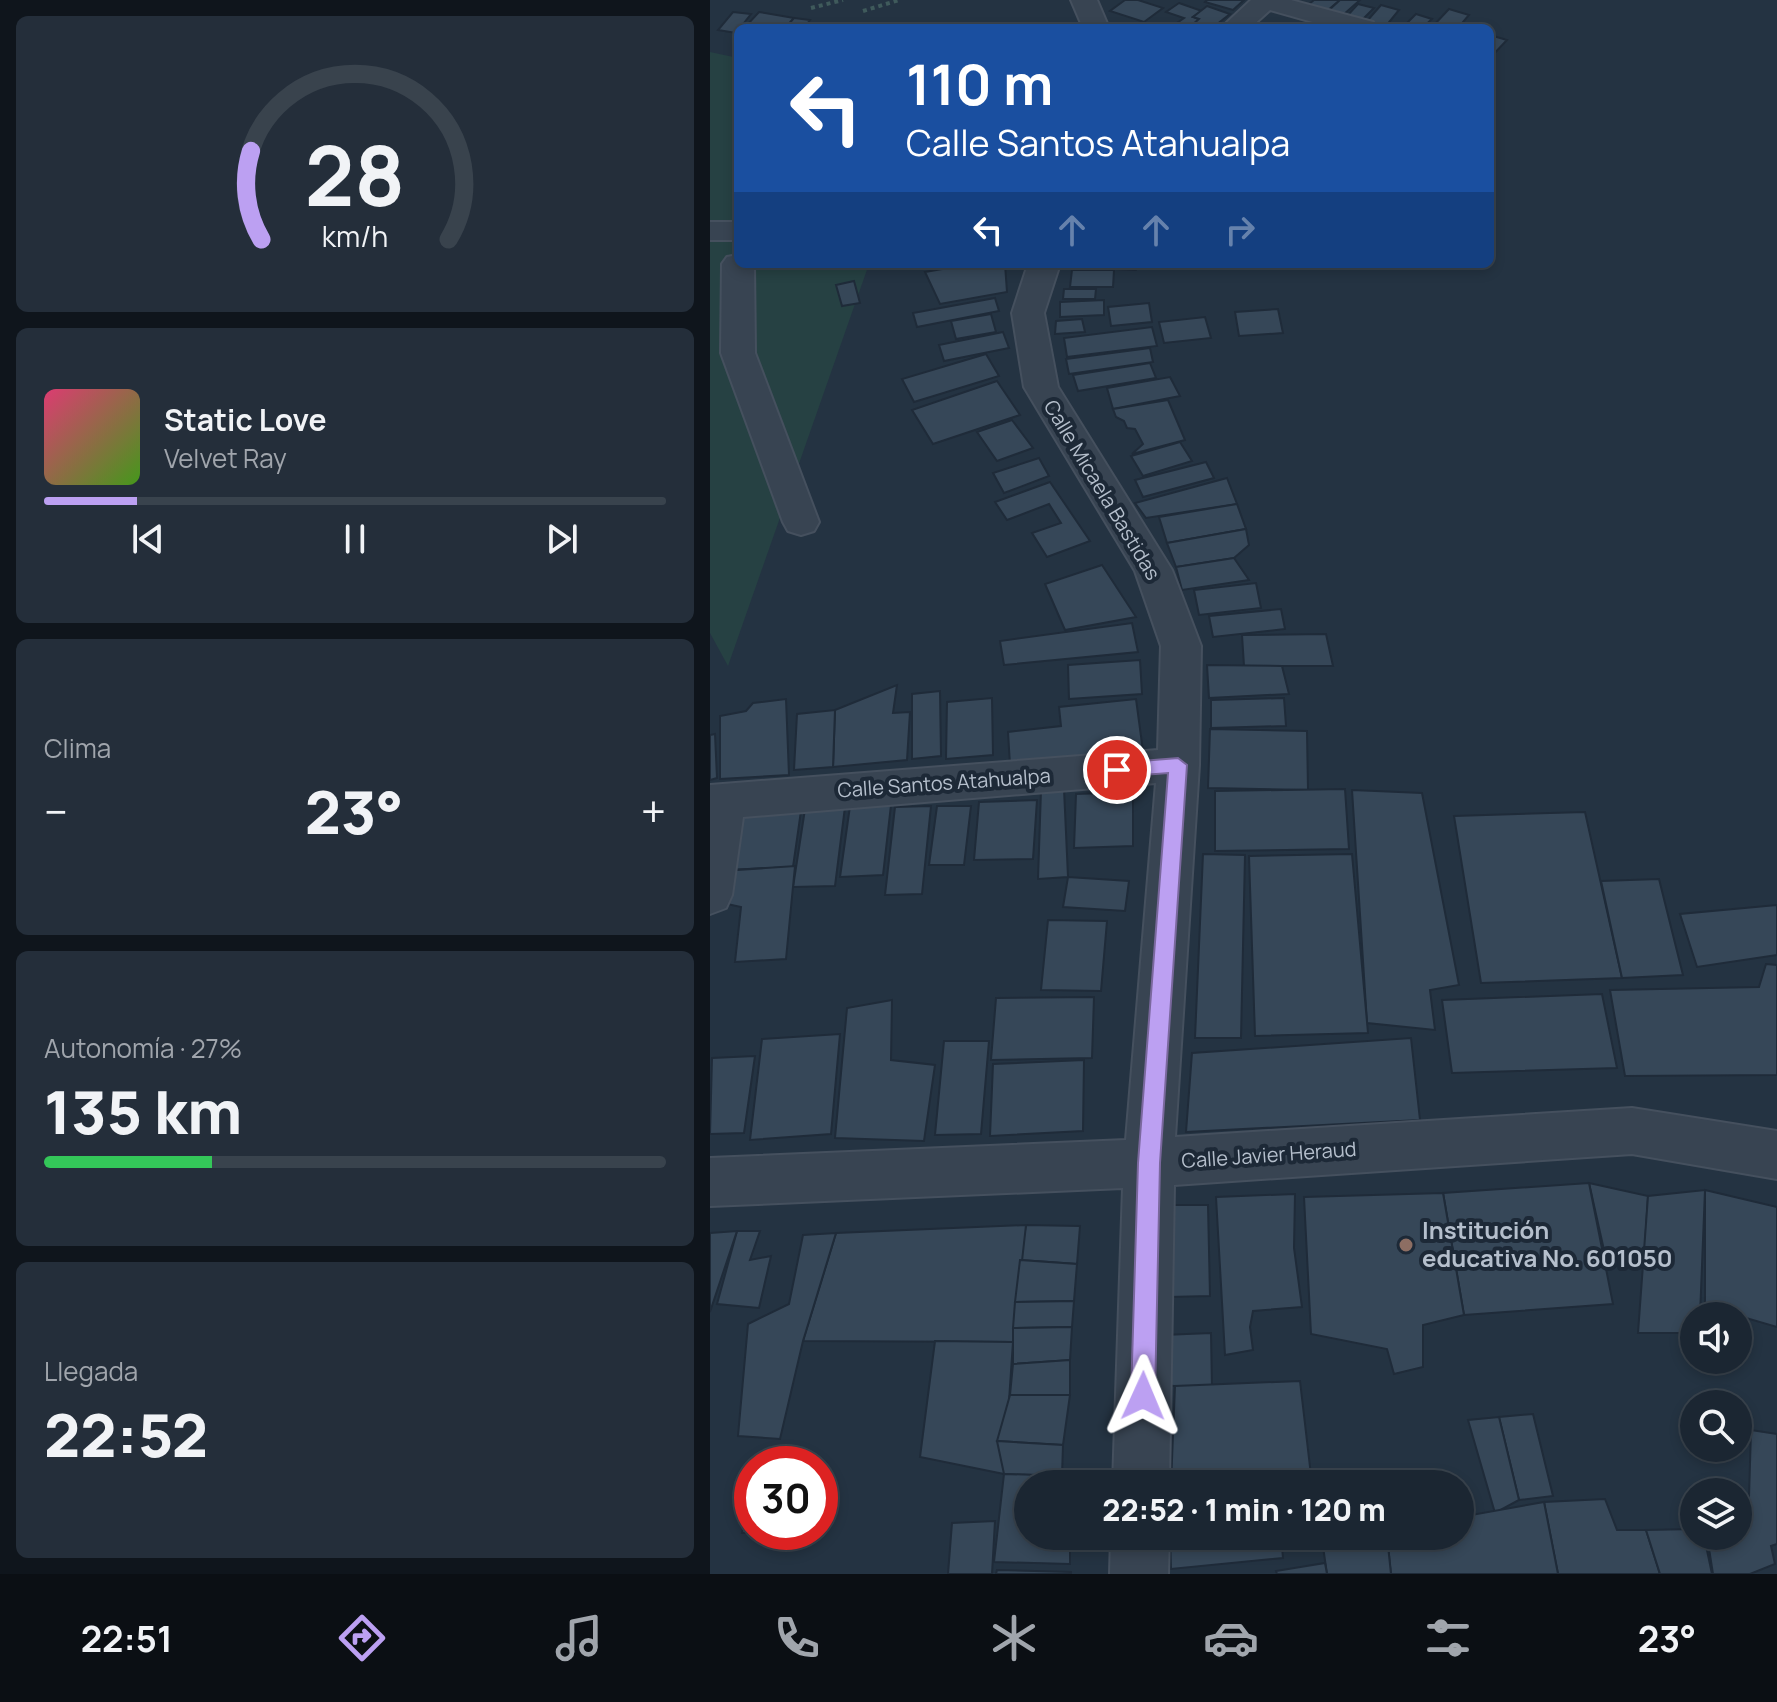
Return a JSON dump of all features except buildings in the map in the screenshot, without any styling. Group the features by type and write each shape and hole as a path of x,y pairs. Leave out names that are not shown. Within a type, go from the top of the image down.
{"street":[{"path":"1084,0 1094,24"},
{"path":"1239,24 1266,1 1349,24"},
{"path":"710,231 734,231"},
{"path":"737,268 724,351 801,522"},
{"name":"Calle Micaela Bastidas","path":"1043,268 1028,313 1041,387 1153,570 1181,646 1178,765 1149,1163 1141,1470"},
{"name":"Calle Santos Atahualpa","path":"717,801 1178,765"},
{"path":"710,895 717,801"},
{"name":"Calle Javier Heraud","path":"710,1182 1149,1163 1632,1131 1777,1155"},
{"path":"1139,1574 1140,1550"}],"path":[{"path":"811,8 843,0"},
{"path":"863,11 899,0"}],"green space":[{"path":"710,52 734,57 734,268 868,268 728,666 710,633"}],"place":[{"name":"Institución educativa No. 601050","path":"1406,1245"}],"route":[{"path":"1117,770 1178,765 1149,1163 1143,1396"}]}
